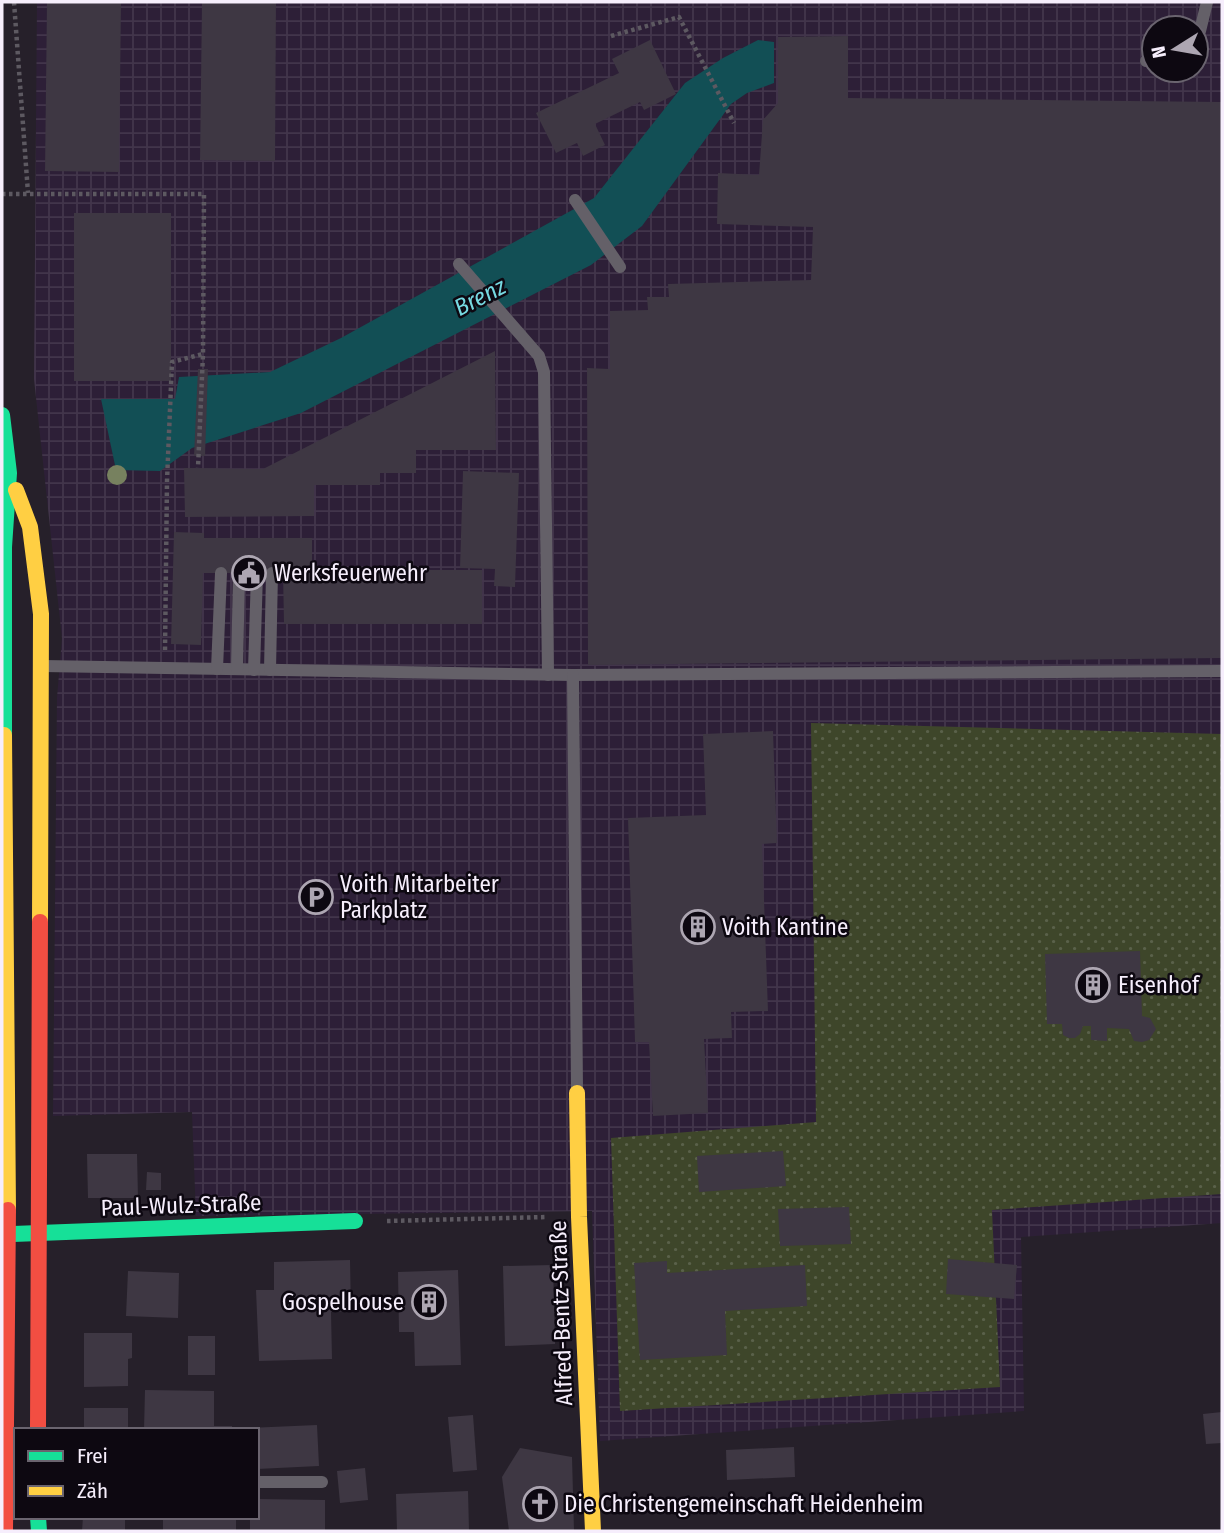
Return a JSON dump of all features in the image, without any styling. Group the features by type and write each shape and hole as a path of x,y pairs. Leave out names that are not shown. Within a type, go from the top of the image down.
{"main road":[{"path":"2,415 9,473 4,547 19,667 40,899 38,1428"},
{"path":"5,1531 4,1367 8,1234 3,917 19,667 41,614 30,527 9,473"},
{"path":"3,917 23,911 40,899"},
{"name":"Alfred-Bentz-Straße","path":"577,1093 579,1217 593,1531"},
{"name":"Paul-Wulz-Straße","path":"8,1234 355,1221"}],"lane":[{"path":"575,200 620,267"},
{"path":"459,264 539,356 544,372 548,675"},
{"path":"217,669 221,573"},
{"path":"237,669 239,573"},
{"path":"254,670 257,573"},
{"path":"270,670 272,573"},
{"path":"19,667 548,675 1222,671"},
{"path":"573,675 577,1093"},
{"path":"259,1482 322,1482"}],"path":[{"path":"14,2 28,193"},
{"path":"611,36 679,17 734,123"},
{"path":"2,194 204,194 203,355 198,468"},
{"path":"164,668 172,362 203,355"},
{"path":"355,1221 579,1217"}],"shaded area":[{"path":"37,2 1222,2 1222,1223 1021,1237 1024,1411 600,1441 592,1211 196,1216 192,1112 53,1116 57,698 62,638 34,379"}],"green space":[{"path":"811,723 1222,734 1222,1194 992,1210 1000,1387 620,1411 611,1138 816,1122"}],"water":[{"name":"Brenz","path":"758,40 774,42 774,83 747,93 731,104 642,226 591,265 301,413 192,448 160,471 116,470 101,399 175,399 179,377 270,372 341,338 594,198 685,83 723,58"}],"building":[{"path":"47,2 121,2 119,172 45,171"},
{"path":"202,2 276,2 275,161 200,160"},
{"path":"848,36 848,98 1222,102 1222,658 588,665 587,368 610,369 610,311 648,310 647,297 669,297 668,284 811,280 813,227 717,224 718,173 759,175 763,120 778,103 778,37"},
{"path":"650,40 676,94 644,110 640,102 595,124 605,145 583,156 577,143 556,153 536,113 619,73 612,59"},
{"path":"74,213 171,213 171,381 74,381"},
{"path":"495,351 496,450 416,450 416,473 380,473 380,485 314,485 314,516 185,517 184,468 263,469"},
{"path":"198,369 208,369 205,456 194,456"},
{"path":"463,471 519,473 515,587 494,586 495,569 460,568"},
{"path":"174,532 204,533 204,538 312,538 312,570 482,570 482,624 284,624 283,573 203,573 201,645 171,644"},
{"name":"Voith Kantine","path":"773,731 777,843 762,844 768,1011 731,1012 732,1038 704,1039 708,1113 653,1116 649,1042 635,1042 628,818 706,815 703,734"},
{"name":"Eisenhof","path":"1140,951 1142,1016 1150,1018 1156,1029 1149,1040 1134,1041 1129,1029 1107,1028 1107,1041 1091,1040 1091,1026 1083,1026 1080,1034 1069,1038 1063,1035 1062,1024 1047,1024 1045,954"},
{"path":"783,1151 786,1186 699,1192 697,1156"},
{"path":"87,1154 137,1154 138,1198 88,1198"},
{"path":"147,1172 161,1173 161,1190 146,1190"},
{"path":"849,1207 851,1244 780,1246 778,1209"},
{"path":"948,1259 1017,1265 1014,1299 946,1294"},
{"path":"350,1260 351,1311 331,1312 332,1359 259,1361 256,1290 274,1290 274,1262"},
{"path":"667,1261 667,1273 805,1265 807,1306 725,1311 727,1355 640,1360 634,1263"},
{"path":"553,1265 555,1344 505,1346 503,1266"},
{"name":"Gospelhouse","path":"458,1270 461,1365 415,1366 414,1332 399,1332 398,1272"},
{"path":"128,1271 179,1273 178,1318 126,1316"},
{"path":"84,1333 132,1333 128,1386 84,1387"},
{"path":"188,1336 215,1336 215,1375 188,1375"},
{"path":"145,1390 214,1391 214,1426 232,1426 232,1428 144,1428"},
{"path":"84,1408 128,1408 128,1428 84,1428"},
{"path":"1222,1412 1222,1443 1206,1444 1203,1414"},
{"path":"473,1415 477,1470 453,1472 448,1417"},
{"path":"317,1425 319,1466 259,1469 259,1428 250,1428"},
{"path":"794,1447 795,1477 727,1480 726,1450"},
{"name":"Die Christengemeinschaft Heidenheim","path":"520,1448 572,1457 574,1531 509,1531 502,1477"},
{"path":"365,1468 368,1500 340,1503 337,1471"},
{"path":"468,1491 469,1531 397,1531 396,1494"},
{"path":"259,1499 325,1500 325,1531 250,1531 250,1519 259,1519"},
{"path":"83,1519 125,1519 125,1531 82,1531"},
{"path":"163,1519 236,1519 236,1531 163,1531"}],"traffic: fast":[{"path":"2,415 9,473 4,547 4,735"},
{"path":"13,1234 355,1221"},
{"path":"38,1519 39,1531"}],"traffic: slow":[{"path":"16,490 30,527 41,614 40,922"},
{"path":"4,735 8,1210"},
{"path":"577,1093 579,1217 593,1531"}],"traffic: jam":[{"path":"38,1428 40,922"},
{"path":"5,1531 8,1210"}],"place":[{"name":"Werksfeuerwehr","path":"249,573"},
{"name":"Voith Mitarbeiter Parkplatz","path":"316,897"},
{"name":"Voith Kantine","path":"698,927"},
{"name":"Eisenhof","path":"1093,985"},
{"name":"Gospelhouse","path":"429,1302"},
{"name":"Die Christengemeinschaft Heidenheim","path":"540,1504"}]}
